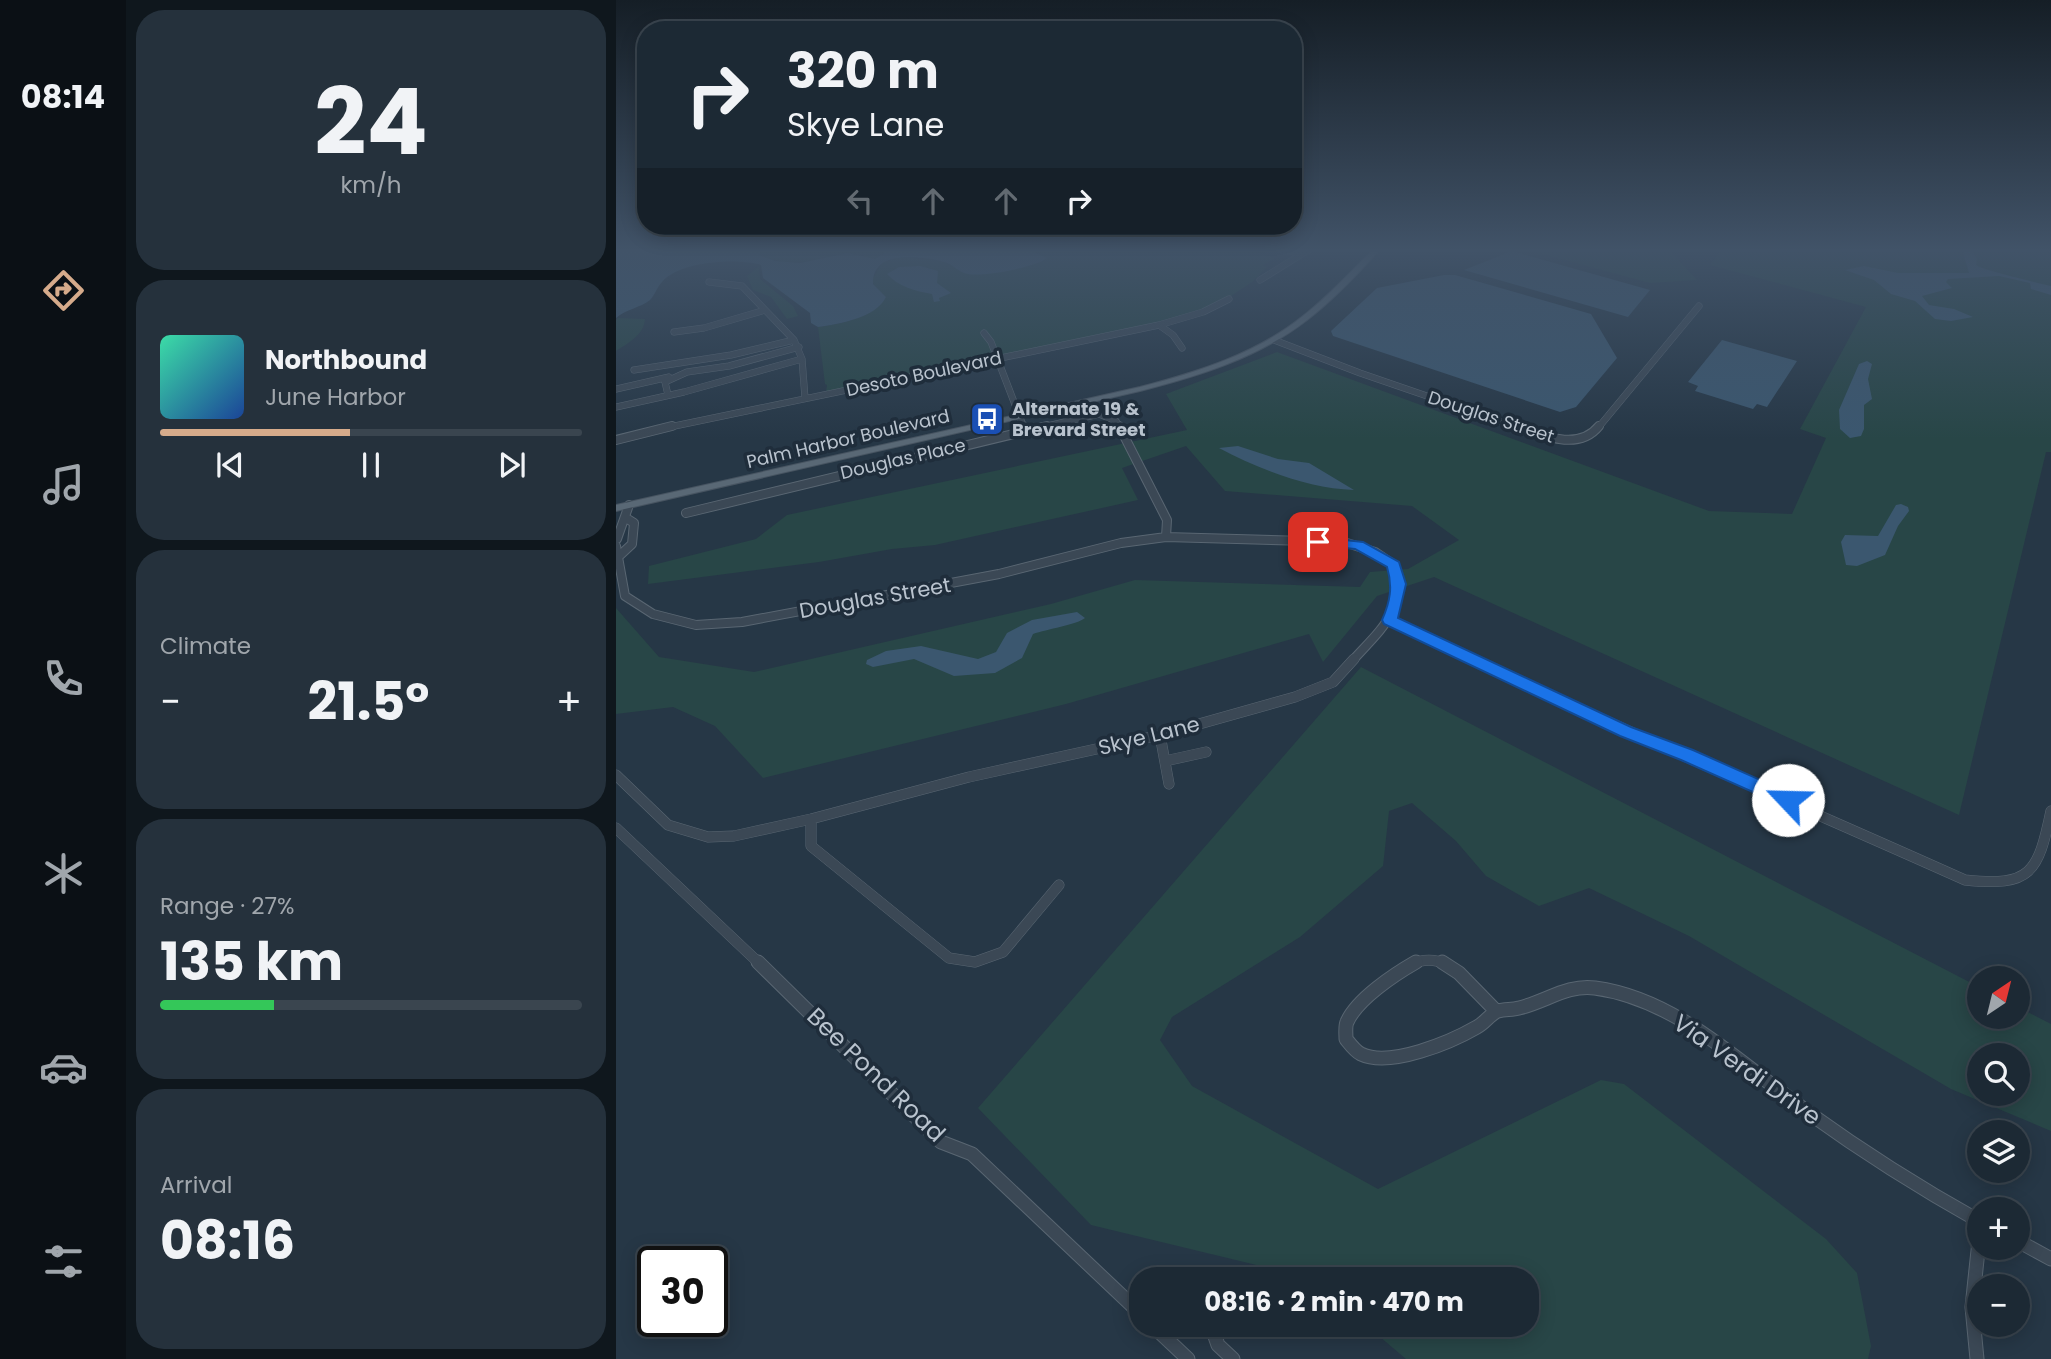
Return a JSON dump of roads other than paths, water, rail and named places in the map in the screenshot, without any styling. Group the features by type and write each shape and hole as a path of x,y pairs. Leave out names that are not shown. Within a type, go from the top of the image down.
{"main road":[{"name":"Palm Harbor Boulevard","path":"616,508 1181,378 1229,361 1274,340 1311,312"}],"street":[{"path":"674,332 704,328 757,312"},
{"path":"767,312 799,347 805,398"},
{"name":"Desoto Boulevard","path":"616,440 1159,325 1202,312"},
{"name":"Douglas Street","path":"1274,340 1360,373 1537,433 1575,441 1592,435 1694,312"},
{"path":"1159,325 1173,335 1182,348"},
{"path":"985,333 1025,430"},
{"path":"634,370 740,353 794,340"},
{"path":"616,389 729,366 775,351 799,347"},
{"path":"616,407 802,359"},
{"path":"729,366 736,377"},
{"path":"668,395 665,382 674,376"},
{"name":"Douglas Place","path":"686,513 1093,415 1112,417 1167,520 1166,537"},
{"path":"617,539 617,526 626,518 629,505"},
{"path":"616,558 632,544 634,523 626,518"},
{"name":"Douglas Street","path":"616,546 616,558 625,596 653,614 696,625 742,622 880,597 999,574 1121,543 1166,537"},
{"name":"Skye Lane","path":"616,775 668,825 708,837 734,836 811,819 969,777 1160,735 1295,697 1333,682 1389,620 1395,607 1399,584 1394,565 1358,545 1166,537"},
{"path":"1389,620 1626,732 1687,755 1965,880 1993,883 2020,880 2031,872 2042,855 2051,811"},
{"path":"1160,735 1169,784"},
{"path":"1165,761 1206,752"},
{"path":"811,819 811,846 948,958 975,962 1003,953 1059,885"},
{"name":"Bee Pond Road","path":"616,828 941,1142 972,1154 1129,1303"},
{"name":"Via Verdi Drive","path":"1496,1011 1459,973 1440,961 1418,961 1396,973 1361,1003 1346,1023 1346,1038 1360,1054 1381,1058 1425,1049 1480,1026 1496,1011 1519,1008 1559,991 1593,988 1637,998 1684,1024 1750,1068 1798,1107 1967,1214"},
{"path":"2030,1248 2051,1259"},
{"path":"1976,1359 1972,1307 1977,1260"},
{"path":"1165,1337 1188,1359"},
{"path":"1215,1337 1217,1345 1233,1359"}],"water":[{"path":"870,312 856,319 818,327 811,323 810,313"},
{"path":"1351,312 1585,312 1591,314 1617,358 1576,407 1560,412 1333,336 1331,331"},
{"path":"1612,312 1632,312 1628,317"},
{"path":"1928,312 1962,312 1973,317 1951,321 1935,319"},
{"path":"1722,340 1797,361 1767,407 1757,404 1753,409 1695,391 1698,386 1688,382"},
{"path":"1867,361 1872,364 1868,379 1872,399 1864,405 1864,429 1861,436 1850,438 1840,429 1839,410 1859,364"},
{"path":"1238,446 1278,459 1309,463 1354,490 1302,482 1250,463 1219,448"},
{"path":"1896,505 1908,507 1909,511 1898,526 1885,555 1857,566 1846,565 1841,542 1845,535 1878,536"},
{"path":"1077,612 1085,618 1033,634 1022,658 995,673 954,676 914,659 873,667 866,664 867,660 886,651 921,646 978,659 996,652 1007,633 1032,620"}],"place":[{"name":"Alternate 19 & Brevard Street","path":"987,419"}]}
